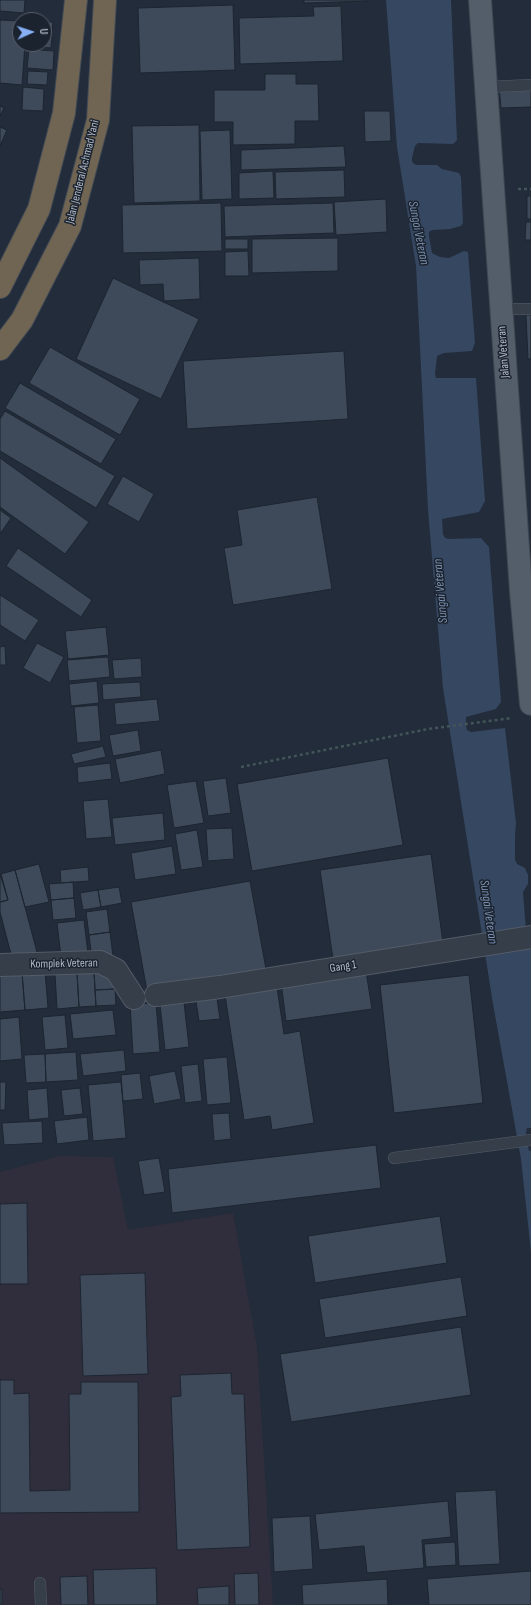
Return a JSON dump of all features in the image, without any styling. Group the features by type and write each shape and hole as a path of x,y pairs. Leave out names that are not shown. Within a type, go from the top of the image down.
{"highway":[{"path":"0,287 39,209 64,113 76,0"},
{"name":"Jalan Jenderal Achmad Yani","path":"0,349 22,320 70,226 98,120 105,0"}],"main road":[{"name":"Jalan Veteran","path":"480,0 521,591 524,711"}],"street":[{"name":"Gang 1","path":"145,997 220,987 477,944 531,937"},
{"name":"Komplek Veteran","path":"0,965 100,962 116,970 145,997"}],"lane":[{"path":"486,87 531,85"},
{"path":"501,309 531,309"},
{"path":"394,1158 531,1140"},
{"path":"40,1582 41,1605"}],"path":[{"path":"241,767 442,727 468,724 524,711"}],"shaded area":[{"path":"60,1156 113,1157 128,1230 233,1213 257,1347 273,1605 0,1605 0,1172"}],"water":[{"name":"Sungai Veteran","path":"386,0 451,0 457,140 453,144 418,143 415,146 412,162 416,165 437,165 442,169 459,173 461,177 463,223 461,226 450,229 432,230 429,232 429,236 432,253 440,257 449,258 464,251 468,252 475,343 472,351 444,353 437,356 435,374 436,378 476,378 485,501 479,512 442,519 443,534 445,538 481,538 489,547 501,702 496,709 466,717 466,726 467,730 471,732 505,728 516,823 515,860 517,864 525,868 528,875 528,884 523,892 527,944 531,944 531,1128 527,1128 526,1133 529,1151 531,1151 531,1252 521,1159 493,1004 443,688 428,510 416,266 397,147"}],"building":[{"path":"0,0 25,0 24,12 0,11"},
{"path":"304,0 368,0 368,1 304,3"},
{"path":"233,5 235,70 140,73 138,8"},
{"path":"341,6 343,61 240,64 239,18 314,16 313,7"},
{"path":"0,20 12,21 12,52 24,52 22,85 0,83"},
{"path":"54,51 53,70 27,68 29,52"},
{"path":"28,71 48,72 47,85 27,84"},
{"path":"265,74 296,74 296,84 318,84 319,121 295,121 295,144 233,145 233,122 214,122 214,90 265,90"},
{"path":"499,86 531,86 531,107 501,108"},
{"path":"23,87 44,89 43,111 22,110"},
{"path":"0,106 4,108 0,116"},
{"path":"364,111 390,111 391,141 365,142"},
{"path":"199,125 200,201 134,203 132,126"},
{"path":"0,127 7,130 0,146"},
{"path":"230,130 232,199 202,200 200,131"},
{"path":"344,146 346,167 241,170 241,150"},
{"path":"344,170 345,197 276,199 275,172"},
{"path":"273,171 274,198 239,199 239,173"},
{"path":"527,196 531,196 531,219 527,219"},
{"path":"386,199 387,232 336,235 334,202"},
{"path":"221,203 222,251 123,253 122,205"},
{"path":"333,203 334,233 225,237 224,206"},
{"path":"526,222 531,222 531,240 525,240"},
{"path":"338,238 338,271 252,273 252,239"},
{"path":"225,239 248,239 248,249 225,249"},
{"path":"248,251 249,276 225,276 225,252"},
{"path":"199,258 200,299 164,301 163,284 140,285 139,260"},
{"path":"113,278 199,319 161,399 76,359"},
{"path":"526,315 531,315 531,359 528,359"},
{"path":"50,347 140,399 120,435 29,383"},
{"path":"344,351 348,419 187,429 183,361"},
{"path":"20,383 116,439 101,464 5,408"},
{"path":"5,411 115,476 96,508 0,451 0,419"},
{"path":"0,458 89,522 65,554 0,507"},
{"path":"123,476 154,494 139,522 107,504"},
{"path":"317,497 332,589 233,605 224,548 242,545 237,510"},
{"path":"0,510 11,518 0,534"},
{"path":"18,548 92,600 81,617 6,566"},
{"path":"0,595 39,620 25,641 0,625"},
{"path":"106,627 109,655 68,659 65,631"},
{"path":"37,643 64,657 50,683 23,668"},
{"path":"5,646 6,665 0,665 0,647"},
{"path":"108,657 110,677 69,681 67,660"},
{"path":"141,658 142,677 114,679 112,660"},
{"path":"97,681 99,703 71,706 69,684"},
{"path":"140,682 141,697 103,700 102,684"},
{"path":"157,699 160,721 116,725 114,703"},
{"path":"98,705 101,741 77,743 74,707"},
{"path":"138,730 141,751 113,756 109,735"},
{"path":"103,746 106,757 74,764 71,754"},
{"path":"161,750 165,774 120,783 115,759"},
{"path":"388,758 403,845 252,871 237,784"},
{"path":"110,763 112,779 78,783 77,767"},
{"path":"226,778 231,813 208,816 203,781"},
{"path":"196,781 204,823 174,828 167,785"},
{"path":"108,799 112,837 86,839 83,801"},
{"path":"163,813 165,840 115,845 112,818"},
{"path":"232,828 234,859 208,861 206,829"},
{"path":"197,830 203,867 181,870 175,834"},
{"path":"172,846 176,874 135,880 131,853"},
{"path":"431,854 443,943 333,959 320,870"},
{"path":"39,864 49,902 25,907 15,870"},
{"path":"88,867 89,881 61,883 60,870"},
{"path":"15,870 37,952 12,958 0,912 0,902 8,900 1,874"},
{"path":"0,874 8,900 0,902"},
{"path":"250,881 266,969 147,991 131,902"},
{"path":"73,882 74,898 51,900 49,884"},
{"path":"119,887 122,903 101,907 98,890"},
{"path":"98,890 101,907 83,910 80,893"},
{"path":"74,898 76,918 53,920 51,900"},
{"path":"107,909 110,932 89,935 86,912"},
{"path":"84,920 88,954 61,957 57,923"},
{"path":"110,932 113,956 92,959 89,935"},
{"path":"45,971 48,1008 25,1010 22,973"},
{"path":"114,971 115,989 95,990 94,972"},
{"path":"366,971 372,1009 286,1021 281,982"},
{"path":"94,972 96,1006 79,1007 77,973"},
{"path":"22,973 25,1010 0,1012 0,975"},
{"path":"77,973 79,1007 57,1009 55,974"},
{"path":"275,974 284,1034 300,1031 314,1123 272,1130 270,1116 244,1120 223,982"},
{"path":"469,975 483,1103 394,1113 380,985"},
{"path":"115,989 116,1005 96,1006 95,990"},
{"path":"216,992 220,1019 199,1021 195,995"},
{"path":"184,1002 189,1047 165,1050 160,1005"},
{"path":"156,1003 160,1052 133,1054 130,1004"},
{"path":"113,1010 116,1035 73,1039 70,1014"},
{"path":"65,1015 68,1048 45,1050 42,1017"},
{"path":"19,1017 22,1059 0,1061 0,1019"},
{"path":"124,1050 126,1071 83,1076 80,1054"},
{"path":"76,1052 78,1080 46,1082 45,1054"},
{"path":"45,1054 46,1082 26,1083 24,1055"},
{"path":"227,1057 231,1103 207,1105 203,1059"},
{"path":"198,1064 202,1101 185,1103 181,1066"},
{"path":"175,1071 181,1099 154,1104 149,1076"},
{"path":"140,1073 143,1099 123,1101 121,1075"},
{"path":"0,1082 6,1082 5,1110 0,1110"},
{"path":"121,1082 126,1138 93,1141 88,1085"},
{"path":"47,1088 49,1118 29,1120 27,1090"},
{"path":"80,1088 83,1114 64,1116 61,1090"},
{"path":"229,1113 231,1139 214,1141 212,1114"},
{"path":"87,1117 89,1140 57,1144 54,1121"},
{"path":"42,1121 43,1143 4,1145 2,1123"},
{"path":"376,1145 381,1188 172,1213 168,1169"},
{"path":"159,1158 165,1192 144,1195 138,1161"},
{"path":"27,1203 28,1284 0,1284 0,1204"},
{"path":"440,1216 447,1263 315,1283 308,1236"},
{"path":"145,1273 148,1374 83,1376 80,1275"},
{"path":"461,1277 467,1316 325,1338 319,1299"},
{"path":"461,1327 471,1395 291,1422 280,1354"},
{"path":"231,1373 232,1394 244,1394 250,1547 177,1550 171,1397 181,1396 180,1375"},
{"path":"0,1380 14,1380 14,1394 29,1393 30,1491 70,1490 69,1394 81,1394 81,1382 138,1382 139,1512 0,1513"},
{"path":"496,1490 500,1564 459,1566 455,1492"},
{"path":"448,1501 451,1537 422,1540 424,1568 367,1573 364,1546 319,1550 315,1514"},
{"path":"310,1516 313,1569 274,1572 272,1518"},
{"path":"455,1542 456,1565 426,1567 424,1544"},
{"path":"156,1568 157,1605 94,1605 93,1570"},
{"path":"531,1571 531,1605 429,1605 427,1579"},
{"path":"258,1573 259,1605 235,1605 234,1574"},
{"path":"87,1576 88,1605 61,1605 60,1577"},
{"path":"387,1579 388,1605 303,1605 302,1585"},
{"path":"229,1586 229,1605 198,1605 197,1588"},
{"path":"0,1589 2,1589 2,1605 0,1605"}]}
